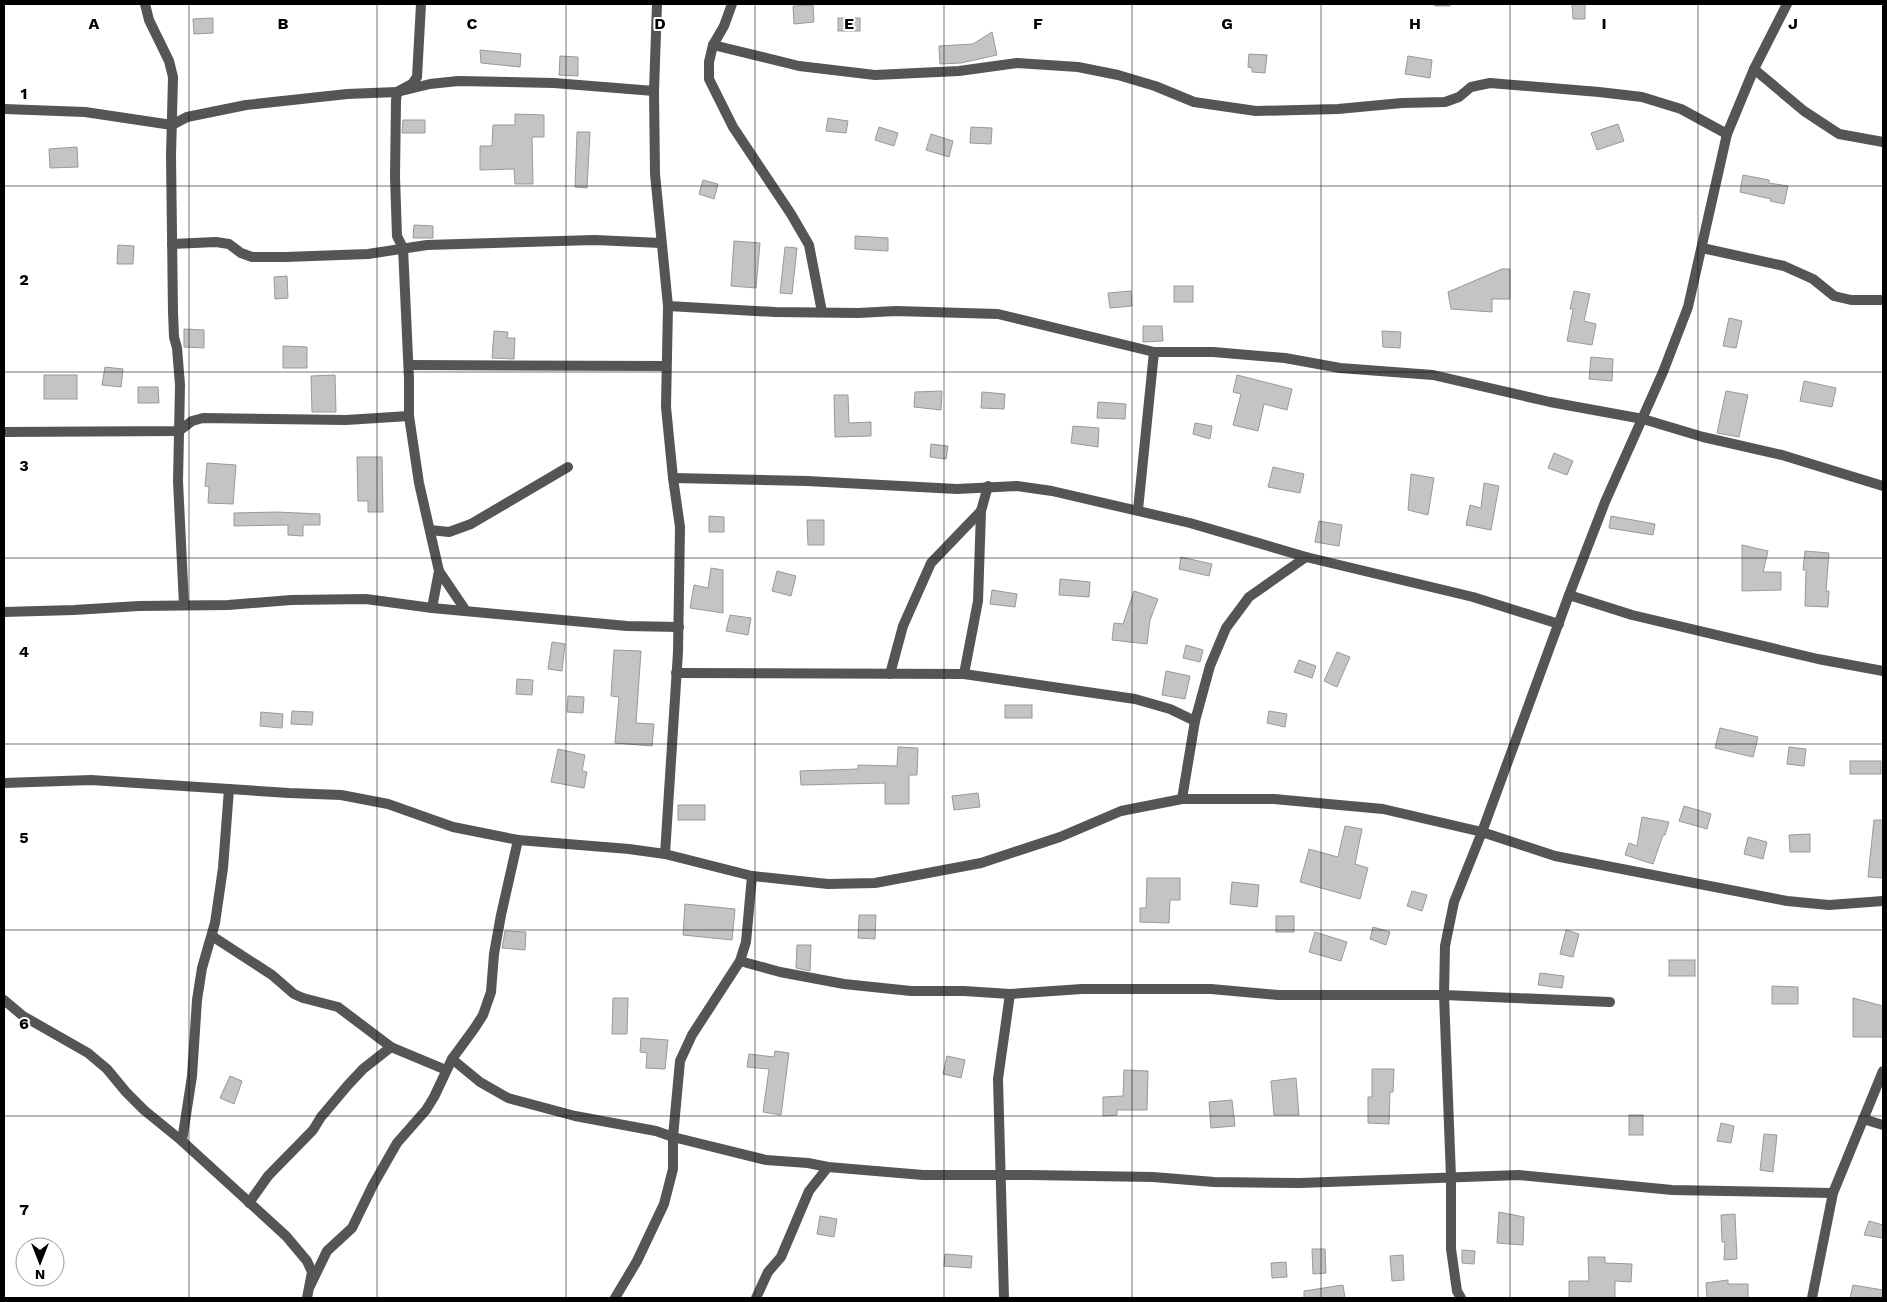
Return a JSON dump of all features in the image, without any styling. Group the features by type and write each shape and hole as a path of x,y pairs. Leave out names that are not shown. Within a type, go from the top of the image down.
{"street":[{"path":"145,4 150,20 169,60 173,77 172,244 174,337 177,348 180,386 180,541 184,605"},
{"path":"397,92 412,84 417,77 421,4"},
{"path":"657,4 654,91 655,174 668,306 666,407 680,527 679,627 665,854"},
{"path":"732,4 724,26 714,45 709,79 733,127 791,214 809,245 822,312"},
{"path":"1461,1298 1457,1290 1451,1249 1451,1177 1444,996 1445,946 1454,902 1605,502 1643,419 1688,307 1727,134 1754,69 1787,4"},
{"path":"714,45 799,66 875,75 959,71 1017,63 1078,67 1118,75 1155,86 1194,102 1256,110 1338,110 1445,102 1459,97 1471,87 1490,83 1600,92 1642,97 1681,109 1727,134"},
{"path":"1754,69 1804,111 1839,134 1883,142"},
{"path":"4,109 85,112 172,125 187,116 246,105 347,94 397,92 430,84 458,82 554,82 654,91"},
{"path":"397,92 396,197 398,236 403,248 408,365 408,416 415,459 439,571 466,611"},
{"path":"172,244 216,242 229,244 241,253 252,257 368,254 427,245 595,240 661,243"},
{"path":"1702,248 1784,266 1813,279 1834,296 1851,300 1883,300"},
{"path":"668,306 775,312 896,311 998,314 1154,352 1212,352 1284,358 1340,368 1433,375 1550,402 1643,419 1703,437 1782,455 1883,486"},
{"path":"1138,510 1154,352"},
{"path":"408,365 666,366"},
{"path":"4,432 179,431 192,421 204,418 329,420 408,416"},
{"path":"430,530 449,532 471,524 568,466"},
{"path":"673,478 807,481 957,489 1017,486 1052,491 1190,523 1306,557 1473,597 1559,624"},
{"path":"964,674 978,601 981,511 988,486"},
{"path":"890,674 903,626 931,563 981,511"},
{"path":"1182,799 1195,721 1210,666 1226,628 1248,597 1306,557"},
{"path":"432,608 439,571"},
{"path":"1569,595 1642,617 1818,659 1883,671"},
{"path":"4,612 356,599 627,626 679,627"},
{"path":"676,674 964,674 1135,699 1170,709 1195,721"},
{"path":"4,783 91,780 341,795 388,804 453,827 518,840 629,849 665,854 752,876 828,884 875,883 981,863 1060,837 1121,811 1182,799 1274,799 1383,809 1482,832 1555,856 1787,901 1829,905 1883,901"},
{"path":"182,1141 192,1076 197,1000 202,968 212,936 223,868 229,788"},
{"path":"310,1286 327,1251 352,1228 397,1143 426,1110 437,1092 452,1059 485,1010 491,992 494,954 518,840"},
{"path":"615,1298 637,1261 664,1204 673,1169 673,1137 680,1061 692,1035 740,961 746,942 752,876"},
{"path":"212,936 272,975 294,994 338,1007 391,1047 446,1070"},
{"path":"740,961 780,972 844,984 911,991 964,991 1010,994 1122,988 1211,989 1278,995 1444,996 1610,1002"},
{"path":"1004,1298 999,1175 998,1079 1010,994"},
{"path":"4,1000 23,1016 88,1053 107,1069 144,1110 182,1141 286,1236 308,1261 312,1272 307,1298"},
{"path":"249,1203 268,1176 313,1130 348,1085 363,1069 391,1047"},
{"path":"452,1059 480,1082 508,1098 575,1116 656,1131 766,1160 808,1163 828,1167 922,1175 1153,1177 1214,1182 1300,1183 1519,1175 1672,1190 1833,1193"},
{"path":"1812,1298 1833,1193 1883,1071"},
{"path":"1863,1119 1883,1125"},
{"path":"756,1298 768,1272 781,1256 809,1191 828,1167"}],"building":[{"path":"1572,4 1585,4 1585,19 1573,19"},
{"path":"813,5 814,22 794,24 793,6"},
{"path":"213,18 213,33 194,34 193,19"},
{"path":"838,18 860,18 860,31 838,31"},
{"path":"992,32 997,55 961,63 940,64 939,46 973,44"},
{"path":"480,50 521,54 520,67 481,63"},
{"path":"1249,54 1267,55 1265,73 1252,72 1252,68 1248,67"},
{"path":"560,56 578,57 578,76 559,75"},
{"path":"1408,56 1432,60 1430,78 1405,74"},
{"path":"515,114 544,115 544,137 532,137 533,184 515,184 514,169 480,170 480,146 492,146 493,125 515,125"},
{"path":"828,118 848,121 846,133 826,131"},
{"path":"403,120 425,120 425,133 402,133"},
{"path":"1618,124 1624,141 1597,150 1591,133"},
{"path":"879,127 898,133 894,146 875,140"},
{"path":"971,127 992,128 991,144 970,143"},
{"path":"577,132 590,132 587,188 575,187"},
{"path":"931,134 953,141 949,157 926,150"},
{"path":"77,147 78,167 50,168 49,149"},
{"path":"1743,175 1769,180 1769,183 1788,186 1784,204 1740,192"},
{"path":"703,180 718,184 714,199 699,194"},
{"path":"414,225 433,226 433,238 413,238"},
{"path":"855,236 888,238 888,251 855,249"},
{"path":"734,241 760,243 756,288 731,286"},
{"path":"118,245 134,246 133,264 117,264"},
{"path":"785,247 797,248 792,294 780,293"},
{"path":"1502,269 1510,269 1510,299 1492,299 1492,312 1451,309 1448,292"},
{"path":"287,276 288,298 275,299 274,277"},
{"path":"1174,286 1193,286 1193,302 1174,302"},
{"path":"1131,291 1132,306 1110,308 1108,293"},
{"path":"1574,291 1590,294 1584,321 1596,324 1592,345 1567,341 1573,309 1570,309"},
{"path":"1729,318 1742,321 1736,348 1723,346"},
{"path":"1143,326 1162,326 1163,341 1143,342"},
{"path":"184,329 204,330 204,348 184,347"},
{"path":"494,331 508,332 507,338 515,338 514,359 492,358"},
{"path":"1382,331 1401,332 1400,348 1383,347"},
{"path":"283,346 307,347 307,368 283,368"},
{"path":"1591,357 1613,359 1612,381 1589,379"},
{"path":"105,367 123,369 121,387 102,385"},
{"path":"44,375 77,375 77,399 44,399"},
{"path":"335,375 336,412 312,412 311,376"},
{"path":"1237,375 1292,389 1287,410 1264,404 1258,431 1233,425 1241,394 1233,392"},
{"path":"1804,381 1836,388 1832,407 1800,401"},
{"path":"138,387 158,387 159,403 138,403"},
{"path":"942,391 941,410 914,407 915,392"},
{"path":"1726,391 1748,395 1739,437 1717,433"},
{"path":"982,392 1005,394 1004,409 981,408"},
{"path":"834,395 848,395 849,423 871,422 871,436 835,437"},
{"path":"1098,402 1126,404 1125,419 1097,418"},
{"path":"1195,423 1212,426 1210,439 1193,434"},
{"path":"1073,426 1099,428 1098,447 1071,443"},
{"path":"931,444 948,446 946,459 930,457"},
{"path":"1554,453 1573,461 1567,475 1548,468"},
{"path":"357,457 382,457 383,512 368,512 368,501 358,501"},
{"path":"207,463 236,465 233,504 208,503 209,487 205,486"},
{"path":"1273,467 1304,474 1300,493 1268,487"},
{"path":"1411,474 1434,478 1428,515 1408,510"},
{"path":"1484,483 1499,486 1491,530 1466,525 1470,505 1481,508"},
{"path":"234,513 320,514 320,525 303,525 303,536 288,535 288,525 234,526"},
{"path":"709,516 724,517 724,532 709,532"},
{"path":"1611,516 1655,524 1653,535 1609,528"},
{"path":"807,520 824,520 824,545 808,545"},
{"path":"1319,521 1342,525 1339,546 1315,542"},
{"path":"1742,545 1768,551 1763,572 1781,572 1781,590 1742,591"},
{"path":"1805,551 1829,553 1826,591 1829,591 1828,607 1805,606 1806,570 1803,570"},
{"path":"1181,557 1212,564 1209,576 1179,569"},
{"path":"711,568 723,570 723,613 690,608 694,585 708,588"},
{"path":"777,571 796,576 791,596 772,591"},
{"path":"1060,579 1090,582 1089,597 1059,595"},
{"path":"992,590 1017,594 1015,607 990,604"},
{"path":"1134,591 1158,599 1150,620 1147,644 1112,640 1114,623 1123,624"},
{"path":"730,615 751,618 748,635 726,631"},
{"path":"552,642 565,644 562,671 548,669"},
{"path":"1186,645 1203,650 1200,662 1183,658"},
{"path":"614,650 641,651 636,723 654,724 652,746 615,743 619,697 611,696"},
{"path":"1337,652 1350,657 1337,687 1324,681"},
{"path":"1299,660 1316,666 1312,678 1294,672"},
{"path":"1166,671 1190,676 1185,699 1162,695"},
{"path":"517,679 533,680 532,695 516,694"},
{"path":"568,696 584,697 583,713 567,712"},
{"path":"1005,705 1032,705 1032,718 1005,718"},
{"path":"292,711 313,712 312,725 291,724"},
{"path":"1269,711 1287,714 1285,727 1267,723"},
{"path":"261,712 283,714 282,728 260,726"},
{"path":"1720,728 1758,737 1753,757 1715,748"},
{"path":"898,747 918,748 917,775 909,775 909,804 885,804 885,783 801,785 800,771 858,769 858,765 897,766"},
{"path":"1789,747 1806,749 1804,766 1787,764"},
{"path":"558,749 585,755 582,771 587,772 584,788 551,782"},
{"path":"1850,761 1881,761 1881,774 1850,774"},
{"path":"978,793 980,807 954,810 952,796"},
{"path":"678,805 705,805 705,820 678,820"},
{"path":"1684,806 1711,814 1707,829 1679,821"},
{"path":"1642,817 1669,822 1653,864 1625,855 1629,843 1637,846"},
{"path":"1874,820 1883,820 1883,878 1868,877"},
{"path":"1345,826 1362,829 1355,864 1368,868 1360,899 1300,882 1309,849 1338,857"},
{"path":"1810,834 1810,852 1790,852 1789,835"},
{"path":"1748,837 1767,842 1763,859 1744,854"},
{"path":"1147,878 1180,878 1180,900 1170,900 1169,923 1140,922 1140,908 1146,908"},
{"path":"1232,882 1259,885 1257,907 1230,904"},
{"path":"1412,891 1427,895 1422,911 1407,906"},
{"path":"685,904 735,909 732,940 683,935"},
{"path":"859,915 876,915 875,939 858,938"},
{"path":"1276,916 1294,916 1294,932 1276,932"},
{"path":"1373,927 1390,932 1386,945 1370,939"},
{"path":"1566,930 1579,934 1573,957 1560,954"},
{"path":"505,931 526,932 525,950 502,948"},
{"path":"1315,932 1347,942 1341,961 1309,952"},
{"path":"797,945 811,945 810,971 796,968"},
{"path":"1669,960 1695,960 1695,976 1669,976"},
{"path":"1540,973 1564,976 1562,988 1538,985"},
{"path":"1772,986 1798,987 1798,1004 1772,1004"},
{"path":"613,998 628,998 627,1034 612,1034"},
{"path":"1853,998 1883,1006 1883,1037 1853,1037"},
{"path":"641,1038 668,1040 665,1069 646,1068 647,1053 640,1052"},
{"path":"775,1051 789,1053 781,1115 763,1112 769,1069 747,1067 749,1054 774,1057"},
{"path":"947,1056 965,1060 961,1078 943,1074"},
{"path":"1372,1069 1394,1069 1393,1092 1390,1092 1389,1124 1368,1123 1368,1097 1372,1097"},
{"path":"1124,1070 1148,1071 1147,1110 1117,1110 1117,1115 1103,1116 1103,1097 1123,1096"},
{"path":"230,1076 242,1081 234,1104 220,1098"},
{"path":"1296,1078 1299,1115 1274,1115 1271,1081"},
{"path":"1232,1100 1235,1126 1211,1128 1209,1102"},
{"path":"1629,1115 1643,1115 1643,1135 1629,1135"},
{"path":"1721,1123 1734,1126 1731,1143 1717,1141"},
{"path":"1764,1134 1777,1135 1773,1172 1760,1170"},
{"path":"1499,1212 1524,1217 1523,1245 1497,1243"},
{"path":"1735,1214 1737,1259 1724,1260 1725,1242 1722,1242 1721,1215"},
{"path":"820,1216 837,1219 834,1237 817,1234"},
{"path":"1869,1221 1883,1225 1883,1238 1864,1235"},
{"path":"1312,1249 1325,1249 1326,1273 1313,1274"},
{"path":"1462,1250 1475,1251 1474,1264 1462,1263"},
{"path":"945,1254 972,1256 971,1268 944,1266"},
{"path":"1403,1255 1404,1280 1392,1281 1390,1256"},
{"path":"1588,1257 1605,1257 1605,1263 1632,1264 1631,1282 1615,1281 1615,1298 1569,1298 1569,1281 1589,1281"},
{"path":"1286,1262 1287,1277 1272,1278 1271,1263"},
{"path":"1728,1280 1728,1284 1748,1284 1748,1298 1707,1298 1706,1283"},
{"path":"1343,1285 1345,1298 1304,1298 1304,1291"},
{"path":"1853,1285 1883,1290 1883,1298 1850,1298"}],"waterway":[{"path":"1436,4 1449,4"}]}
